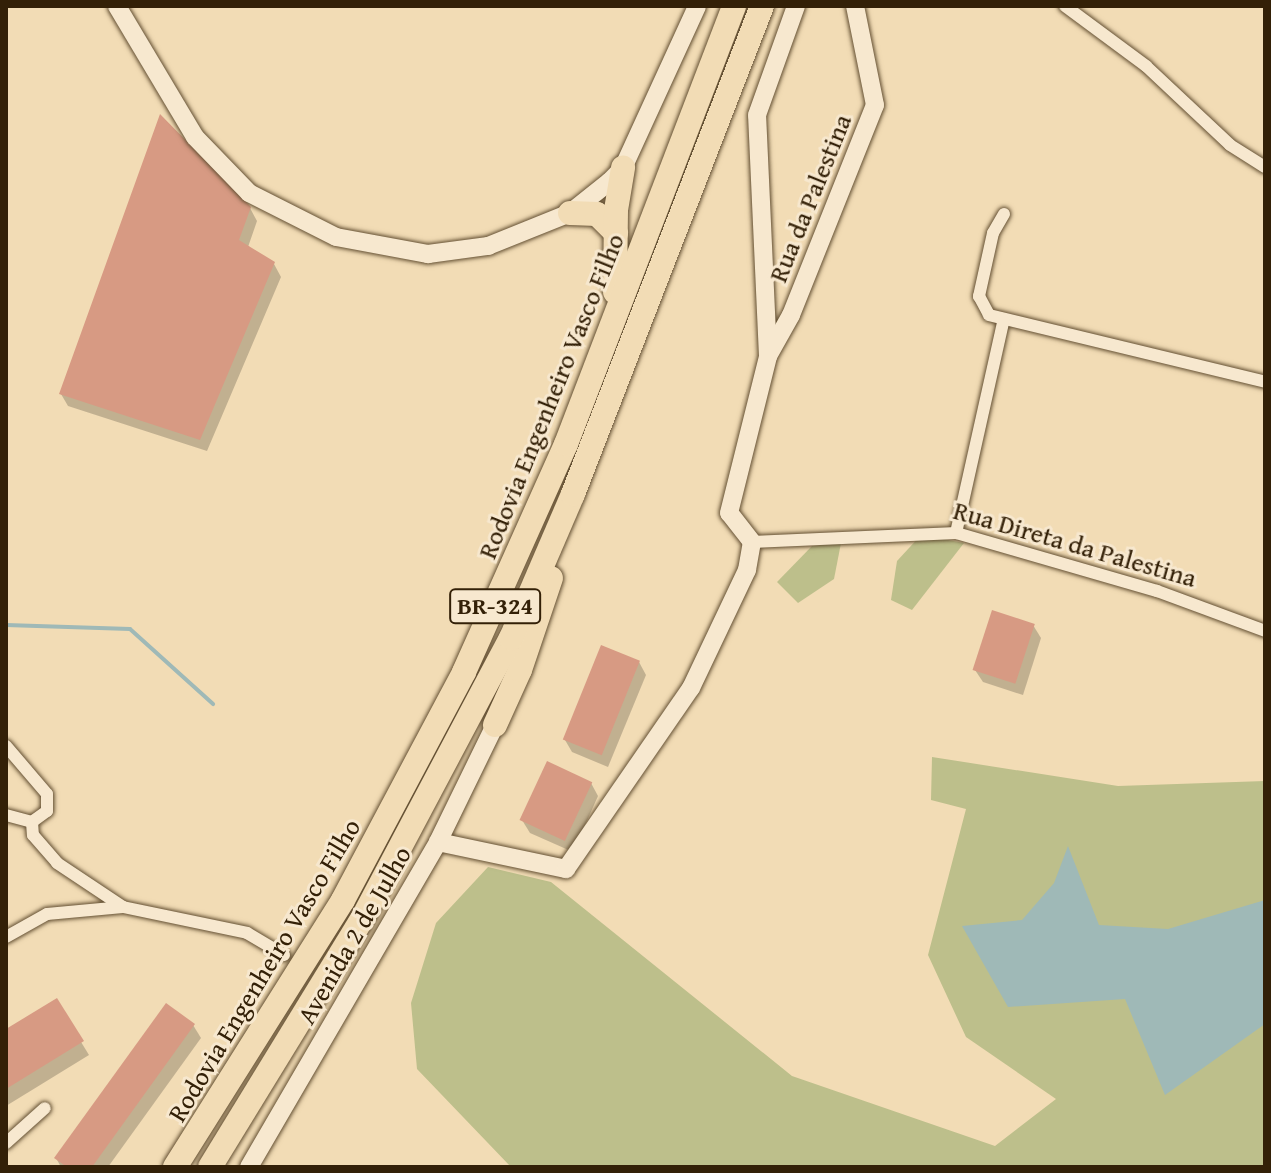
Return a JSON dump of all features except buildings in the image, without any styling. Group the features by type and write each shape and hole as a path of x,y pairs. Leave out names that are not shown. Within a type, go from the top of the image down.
{"highway":[{"name":"Rodovia Engenheiro Vasco Filho","path":"175,1167 308,958 392,813 471,658 575,419 734,6"},
{"name":"Rodovia Engenheiro Vasco Filho","path":"210,1167 311,1002 438,781 511,638 573,494 762,6"},
{"path":"575,419 580,390 614,298 616,233 623,168"},
{"path":"570,213 597,214 616,233"},
{"path":"495,725 536,624 573,494"},
{"path":"226,1167 299,1041 311,1002"}],"main road":[{"path":"117,6 173,105 212,157 249,193 303,224 369,246 428,254 488,246 570,213 623,168 697,6"},
{"path":"438,842 566,869 691,688 747,570 752,542 729,513 768,356 757,115 796,6"},
{"name":"Rua da Palestina","path":"768,356 791,315 875,105 855,6"},
{"name":"Avenida 2 de Julho","path":"249,1167 438,842 495,725"}],"street":[{"path":"1065,6 1146,66 1230,145 1265,167"},
{"path":"1004,214 993,233 979,296 985,312 1265,382"},
{"path":"956,533 1004,319"},
{"name":"Rua Direta da Palestina","path":"752,542 956,533 1157,591 1265,631"},
{"path":"6,746 47,794 47,811 32,822"},
{"path":"6,815 32,822"},
{"path":"32,822 33,835 57,863 123,907"},
{"path":"6,937 47,914 123,907 247,933 284,955"},
{"path":"6,1143 45,1108"}],"green space":[{"path":"921,535 964,543 912,610 891,600 897,561"},
{"path":"841,543 834,579 798,603 777,582 812,546"},
{"path":"932,757 1118,786 1265,781 1265,1167 511,1167 417,1069 411,1003 436,923 488,867 551,882 792,1076 995,1146 1056,1099 966,1037 928,955 966,809 931,800"}],"water":[{"path":"1068,846 1099,925 1168,929 1265,900 1265,1024 1165,1095 1125,999 1008,1007 962,926 1022,920 1054,883"}],"waterway":[{"path":"6,625 130,629 213,704"}]}
